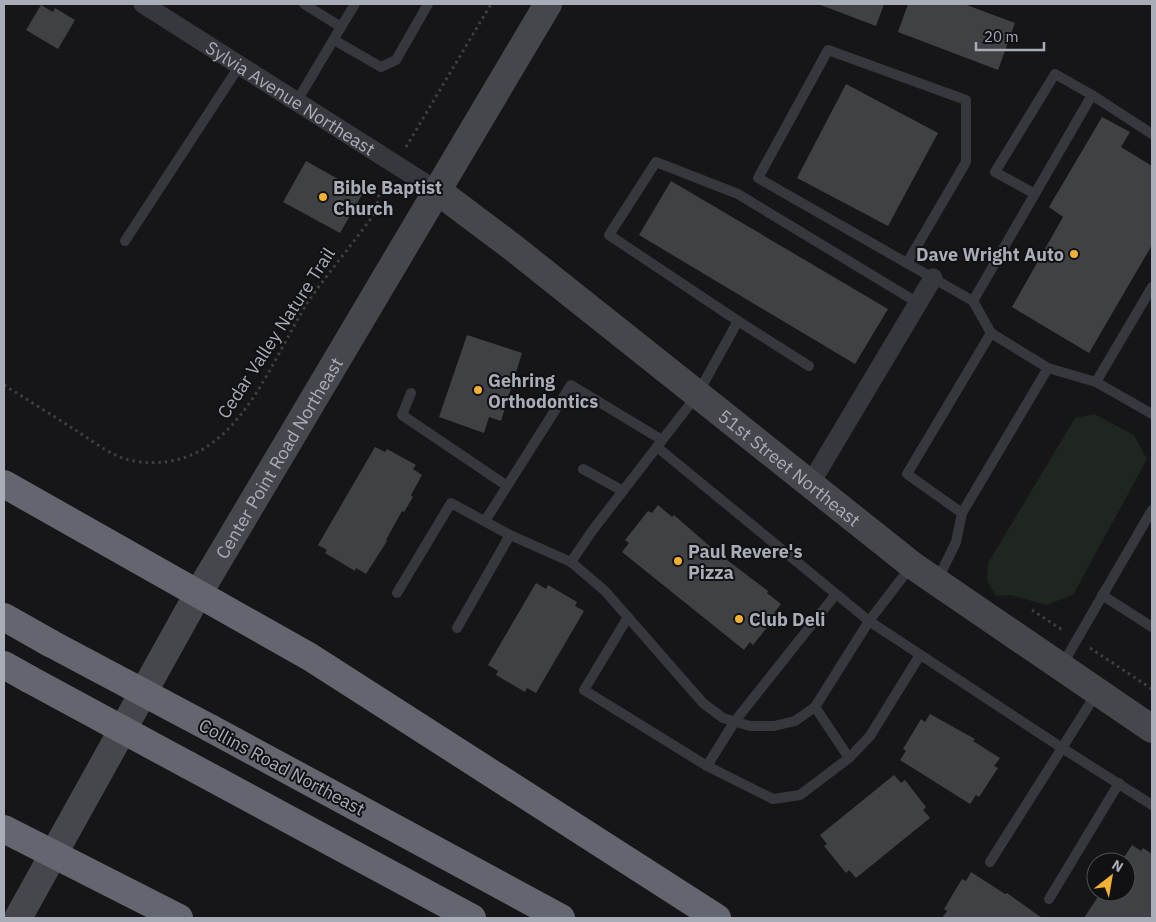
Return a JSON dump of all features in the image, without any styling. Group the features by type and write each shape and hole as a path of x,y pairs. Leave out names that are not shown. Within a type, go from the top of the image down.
{"highway":[{"path":"4,484 310,657 718,918"},
{"name":"Collins Road Northeast","path":"4,617 561,918"},
{"path":"4,666 472,918"},
{"path":"4,829 179,918"}],"main road":[{"name":"Center Point Road Northeast","path":"18,918 198,594 439,192 548,4"},
{"name":"51st Street Northeast","path":"439,192 511,246 809,486 912,565 1060,668 1152,729"}],"street":[{"name":"Sylvia Avenue Northeast","path":"152,6 240,65 439,192"},
{"path":"809,486 933,278"}],"lane":[{"path":"304,4 341,28"},
{"path":"297,101 355,4"},
{"path":"334,40 381,67 396,60 428,4"},
{"path":"907,263 966,162 966,100 828,50 758,178 973,301 991,333 1048,368 1096,382 1152,414"},
{"path":"125,241 240,65"},
{"path":"1035,194 995,172 1055,74 1092,95 1152,134"},
{"path":"973,301 1092,95"},
{"path":"809,366 609,235 656,162 738,194 918,303"},
{"path":"1096,382 1152,287"},
{"path":"571,562 592,531 697,395 738,321"},
{"path":"962,513 907,474 991,333"},
{"path":"936,582 956,542 962,513 1048,368"},
{"path":"485,521 571,385 659,443 870,621 1152,805"},
{"path":"412,393 402,415 507,486"},
{"path":"583,469 623,491"},
{"path":"397,593 451,503 510,535 571,562 604,591 703,703 723,718 750,726 774,726 795,721 814,707 870,621 912,565"},
{"path":"1060,668 1152,510"},
{"path":"457,628 510,535"},
{"path":"707,766 734,721 836,594"},
{"path":"1102,596 1152,625"},
{"path":"628,617 584,690 707,766 773,799 800,795 849,758 870,736 920,655"},
{"path":"990,862 1097,693"},
{"path":"814,707 849,758"},
{"path":"1049,899 1119,783"}],"path":[{"path":"410,140 491,4"},
{"name":"Cedar Valley Nature Trail","path":"4,385 101,446 133,461 175,460 211,446 244,412 309,301 376,211 383,188"}],"shaded area":[{"path":"1094,414 1134,435 1147,459 1073,595 1046,605 1011,595 996,596 987,581 988,563 1075,418"}],"building":[{"path":"818,4 884,4 876,26"},
{"path":"908,4 964,4 1015,23 998,70 898,32"},
{"path":"41,5 53,12 55,8 75,20 58,49 26,30"},
{"path":"846,84 938,133 888,226 797,178"},
{"path":"1102,117 1130,132 1121,147 1152,166 1152,245 1089,353 1012,307 1063,217 1049,207"},
{"name":"Bible Baptist Church","path":"306,161 363,193 340,233 283,202"},
{"path":"671,181 888,309 855,364 639,235"},
{"name":"Gehring Orthodontics","path":"467,335 522,353 501,421 489,417 484,433 439,417"},
{"path":"375,447 385,452 387,449 416,465 413,469 422,475 411,495 413,497 404,512 402,511 387,541 366,574 356,568 355,571 325,553 327,550 318,545"},
{"path":"658,505 672,517 674,515 713,549 714,547 781,604 774,613 777,615 753,645 750,642 744,650 622,552 629,543 625,540 648,511 652,513"},
{"path":"536,583 546,589 548,585 577,602 575,606 584,611 536,693 527,688 525,692 496,675 498,671 488,665"},
{"path":"930,714 975,739 973,741 1000,758 994,766 998,768 979,797 976,795 970,804 900,760 906,751 903,749 921,719 925,722"},
{"path":"894,775 901,783 905,780 926,807 923,810 930,818 856,878 849,870 846,873 824,846 827,844 820,835"},
{"path":"1132,845 1141,851 1143,848 1152,854 1151,918 1084,918 1094,902 1136,902 1136,852 1127,852"},
{"path":"971,872 1005,894 1007,893 1042,918 942,918 947,911 944,909 962,879 966,881"}],"place":[{"name":"Bible Baptist Church","path":"323,197"},
{"name":"Dave Wright Auto","path":"1074,254"},
{"name":"Gehring Orthodontics","path":"478,390"},
{"name":"Paul Revere's Pizza","path":"678,561"},
{"name":"Club Deli","path":"739,619"}]}
